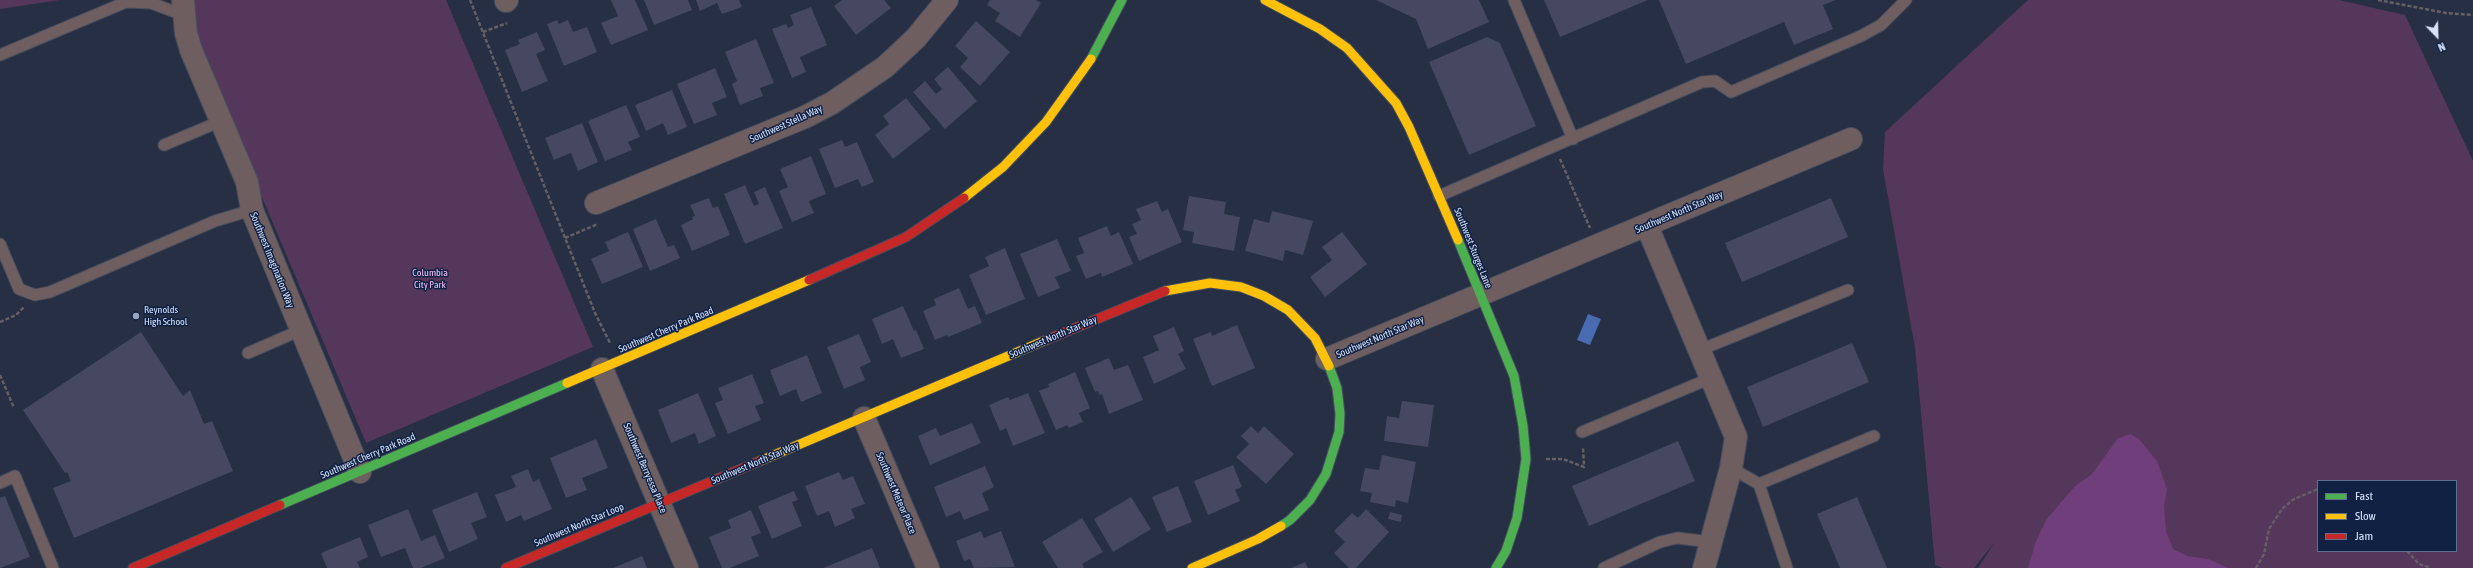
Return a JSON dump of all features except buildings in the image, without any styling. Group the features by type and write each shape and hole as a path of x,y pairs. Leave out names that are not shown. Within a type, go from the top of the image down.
{"street":[{"name":"Southwest Stella Way","path":"596,203 805,117 832,103 885,67 916,38 947,0"},
{"name":"Southwest Cherry Park Road","path":"133,568 610,366 876,252 906,237 961,201 1003,167 1046,122 1085,70 1122,0"},
{"name":"Southwest Sturges Lane","path":"1265,0 1325,33 1347,48 1372,74 1396,103 1410,127 1514,376 1523,426 1526,459 1517,518 1506,551 1496,568"},
{"name":"Southwest Imagination Way","path":"183,7 191,50 247,182 252,210 360,472"},
{"name":"Southwest North Star Way","path":"660,503 1157,293 1183,286 1210,284 1241,287 1264,296 1288,310 1301,322 1315,338 1327,360 1851,139"},
{"path":"1647,226 1736,437 1731,468 1704,568"},
{"path":"1192,568 1275,530 1290,520 1310,500 1326,474 1339,432 1340,414 1337,388 1327,360"},
{"name":"Southwest Berryessa Place","path":"610,366 660,503 687,568"},
{"name":"Southwest Meteor Place","path":"864,418 928,568"},
{"name":"Southwest North Star Loop","path":"506,568 660,503"}],"lane":[{"path":"1514,0 1573,139"},
{"path":"1439,196 1702,82 1714,81 1732,92 1861,36 1881,25 1906,0"},
{"path":"0,55 126,2 183,7"},
{"path":"164,145 221,121"},
{"path":"0,244 19,289 35,295 50,292 215,222 252,210"},
{"path":"1700,350 1848,290"},
{"path":"248,353 301,330"},
{"path":"1582,432 1711,378"},
{"path":"1759,484 1874,436"},
{"path":"1731,468 1759,484 1786,568"},
{"path":"0,483 15,476 53,568"},
{"path":"1604,568 1666,541 1677,538 1711,542"}],"path":[{"path":"470,0 595,314 610,366"},
{"path":"2378,0 2446,13 2473,15"},
{"path":"1554,147 1598,247"},
{"path":"0,322 16,315 35,295"},
{"path":"0,376 14,408"},
{"path":"1526,459 1563,459 1584,467 1582,432"},
{"path":"2256,568 2264,554 2269,529 2282,509 2294,500 2317,489"},
{"path":"2408,552 2419,564 2431,568"}],"green space":[{"path":"0,0 60,0 0,9"},
{"name":"Columbia City Park","path":"194,0 446,0 593,347 366,443 209,72 201,49 194,18"},
{"path":"2028,0 2339,0 2405,15 2473,161 2473,568 1978,568 1994,543 1974,568 1943,568 1935,565 1915,348 1883,169 1885,132"}],"shaded area":[{"path":"2131,434 2140,440 2157,461 2167,489 2164,506 2166,531 2173,549 2187,556 2208,559 2229,568 2028,568 2035,544 2046,520 2074,487 2092,474 2118,438"}],"water":[{"path":"1588,314 1601,319 1590,345 1577,340"}],"traffic: fast":[{"path":"1091,59 1122,0"},
{"path":"1458,240 1514,376 1523,426 1526,459 1517,518 1506,551 1496,568"},
{"path":"1281,526 1290,520 1310,500 1326,474 1339,432 1340,414 1337,388 1329,366"},
{"path":"280,505 567,383"}],"traffic: slow":[{"path":"1265,0 1320,29 1347,48 1396,103 1409,127 1458,240"},
{"path":"964,198 1003,167 1046,122 1091,59"},
{"path":"567,383 809,280"},
{"path":"1165,291 1210,283 1241,287 1264,296 1288,310 1315,338 1329,366"},
{"path":"760,461 1046,340"},
{"path":"1192,568 1258,539 1281,526"}],"traffic: jam":[{"path":"809,280 906,237 964,198"},
{"path":"1046,340 1165,291"},
{"path":"506,568 760,461"},
{"path":"133,568 280,505"}],"place":[{"name":"Reynolds High School","path":"136,316"}]}
